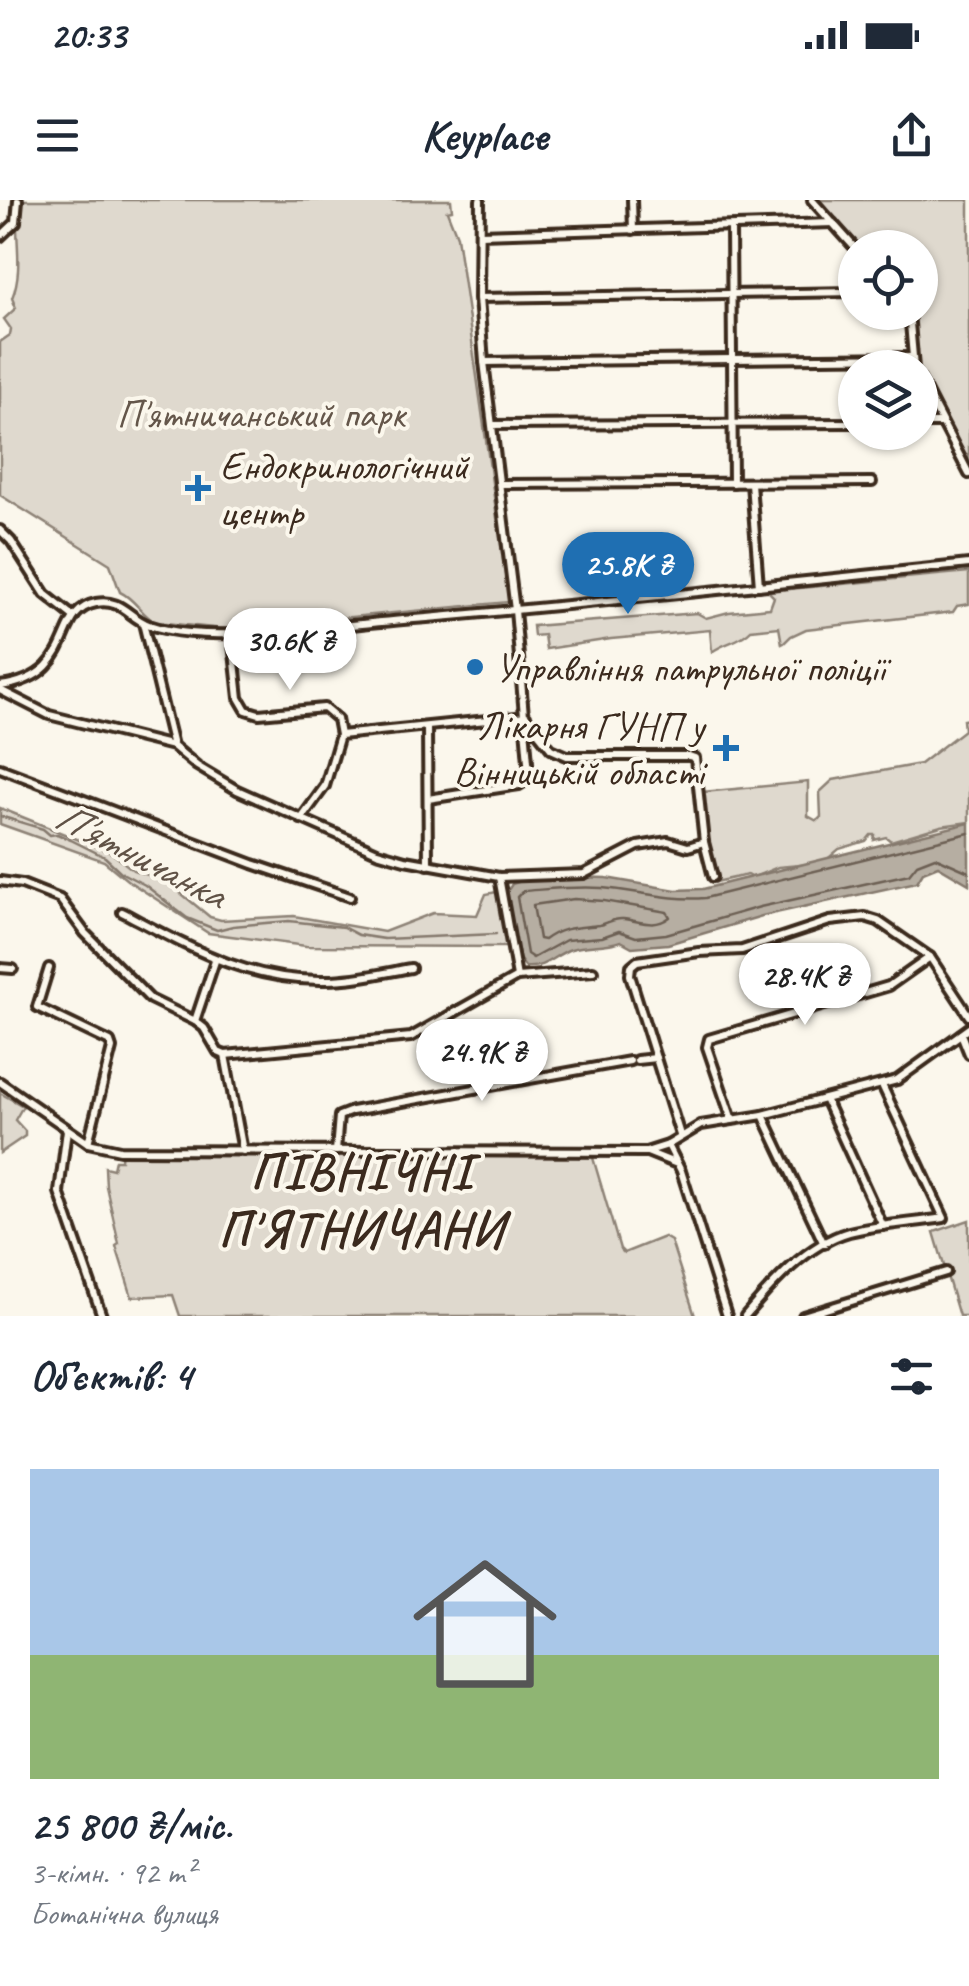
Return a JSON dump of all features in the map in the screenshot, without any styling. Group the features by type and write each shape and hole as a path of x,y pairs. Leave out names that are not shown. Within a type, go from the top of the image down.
{"street":[{"path":"0,237 16,222 18,200"},
{"path":"428,798 524,784 528,774 515,610 484,362 479,298 480,200"},
{"path":"632,200 633,230"},
{"path":"812,200 839,230"},
{"path":"480,234 833,223"},
{"path":"731,228 734,483"},
{"path":"479,298 838,292"},
{"path":"484,362 838,359"},
{"path":"938,415 969,474"},
{"path":"492,425 838,423"},
{"path":"500,484 872,482"},
{"path":"751,483 759,586"},
{"path":"0,530 44,594 74,617"},
{"path":"0,688 45,670 74,617 90,604 108,602 126,608 144,623 232,634 969,564"},
{"path":"144,623 173,746"},
{"path":"232,634 238,698 246,710 259,714 324,708 337,720 340,735 325,786 301,818"},
{"path":"0,688 30,708 50,715 173,746 197,766 238,790 376,852 428,865 499,877 584,874 638,846 658,841 688,847 704,842"},
{"path":"340,735 526,716"},
{"path":"526,716 551,749 567,756 695,758 704,842 713,877"},
{"path":"427,728 428,865"},
{"path":"0,768 350,897"},
{"path":"499,877 516,977"},
{"path":"0,882 60,899 85,933 150,999 204,1028 218,1052 226,1054 412,1036 516,977 593,970"},
{"path":"122,912 215,961 257,972 322,980 411,968"},
{"path":"680,1136 630,975 631,966 651,958 742,950 852,917 878,921 930,956 969,1016"},
{"path":"732,1120 706,1047 708,1039 889,986 930,956"},
{"path":"195,1022 215,961"},
{"path":"0,968 13,969"},
{"path":"48,968 37,1007 110,1042 112,1048 88,1143"},
{"path":"0,1082 88,1143 120,1150 646,1152 668,1145 702,1124 763,1116 882,1085 910,1073 969,1028"},
{"path":"961,1034 969,1054"},
{"path":"226,1054 243,1151"},
{"path":"336,1151 339,1116 352,1111 656,1058"},
{"path":"745,1316 770,1285 824,1244 846,1233 944,1218 882,1085"},
{"path":"825,1099 883,1226"},
{"path":"763,1116 824,1244"},
{"path":"67,1130 60,1192 102,1316"},
{"path":"668,1145 727,1316"},
{"path":"646,1152 678,1165"},
{"path":"803,1316 946,1272"}],"green space":[{"name":"П'ятничанський парк","path":"18,200 451,200 452,210 447,211 457,236 509,602 224,629 150,619 120,592 110,564 0,495 0,342 10,335 11,329 4,319 16,308 12,298 18,274"},
{"path":"812,200 969,200 969,474 938,413 938,350 913,349 911,330 938,330 938,230 839,230"},
{"path":"969,572 969,604 957,606 953,612 806,629 782,644 779,627 751,630 712,652 710,630 546,649 544,635 534,636 533,626 697,613 706,618 770,608 774,597 768,591"},
{"path":"969,719 969,822 891,841 886,837 874,840 875,835 871,835 866,841 839,849 823,863 778,867 752,878 747,875 716,882 704,824 703,792 808,782 808,816 817,821 821,817 820,792 833,780 920,764 964,730 963,720"},
{"path":"0,808 112,853 133,870 166,881 210,917 221,920 294,916 384,932 433,913 477,915 486,894 507,890 520,962 513,962 510,947 306,946 208,933 104,861 0,824"},
{"path":"0,1093 23,1106 15,1120 25,1136 0,1153"},
{"path":"122,1150 591,1151 620,1249 624,1253 664,1237 671,1241 695,1316 180,1316 173,1295 132,1297 116,1246 119,1244 106,1186 105,1167 113,1169 115,1160 121,1160"},
{"path":"969,1220 969,1316 959,1316 934,1232"}],"water":[{"path":"969,823 969,884 938,866 923,872 917,882 762,916 668,944 632,947 621,941 577,947 532,967 525,967 518,957 506,893 512,884 521,881 606,878 676,890 703,889"}],"waterway":[{"name":"П'ятничанка","path":"0,816 43,829 50,835 57,834 105,857 187,918 217,930 289,921 343,927 358,935 384,939 496,934"}],"place":[{"name":"Ендокринологічний центр","path":"198,488"},
{"name":"Управління патрульної поліції","path":"475,667"},
{"name":"Лікарня ГУНП у Вінницькій області","path":"726,748"}],"district":[{"name":"ПІВНІЧНІ П'ЯТНИЧАНИ","path":"362,1199"}]}
